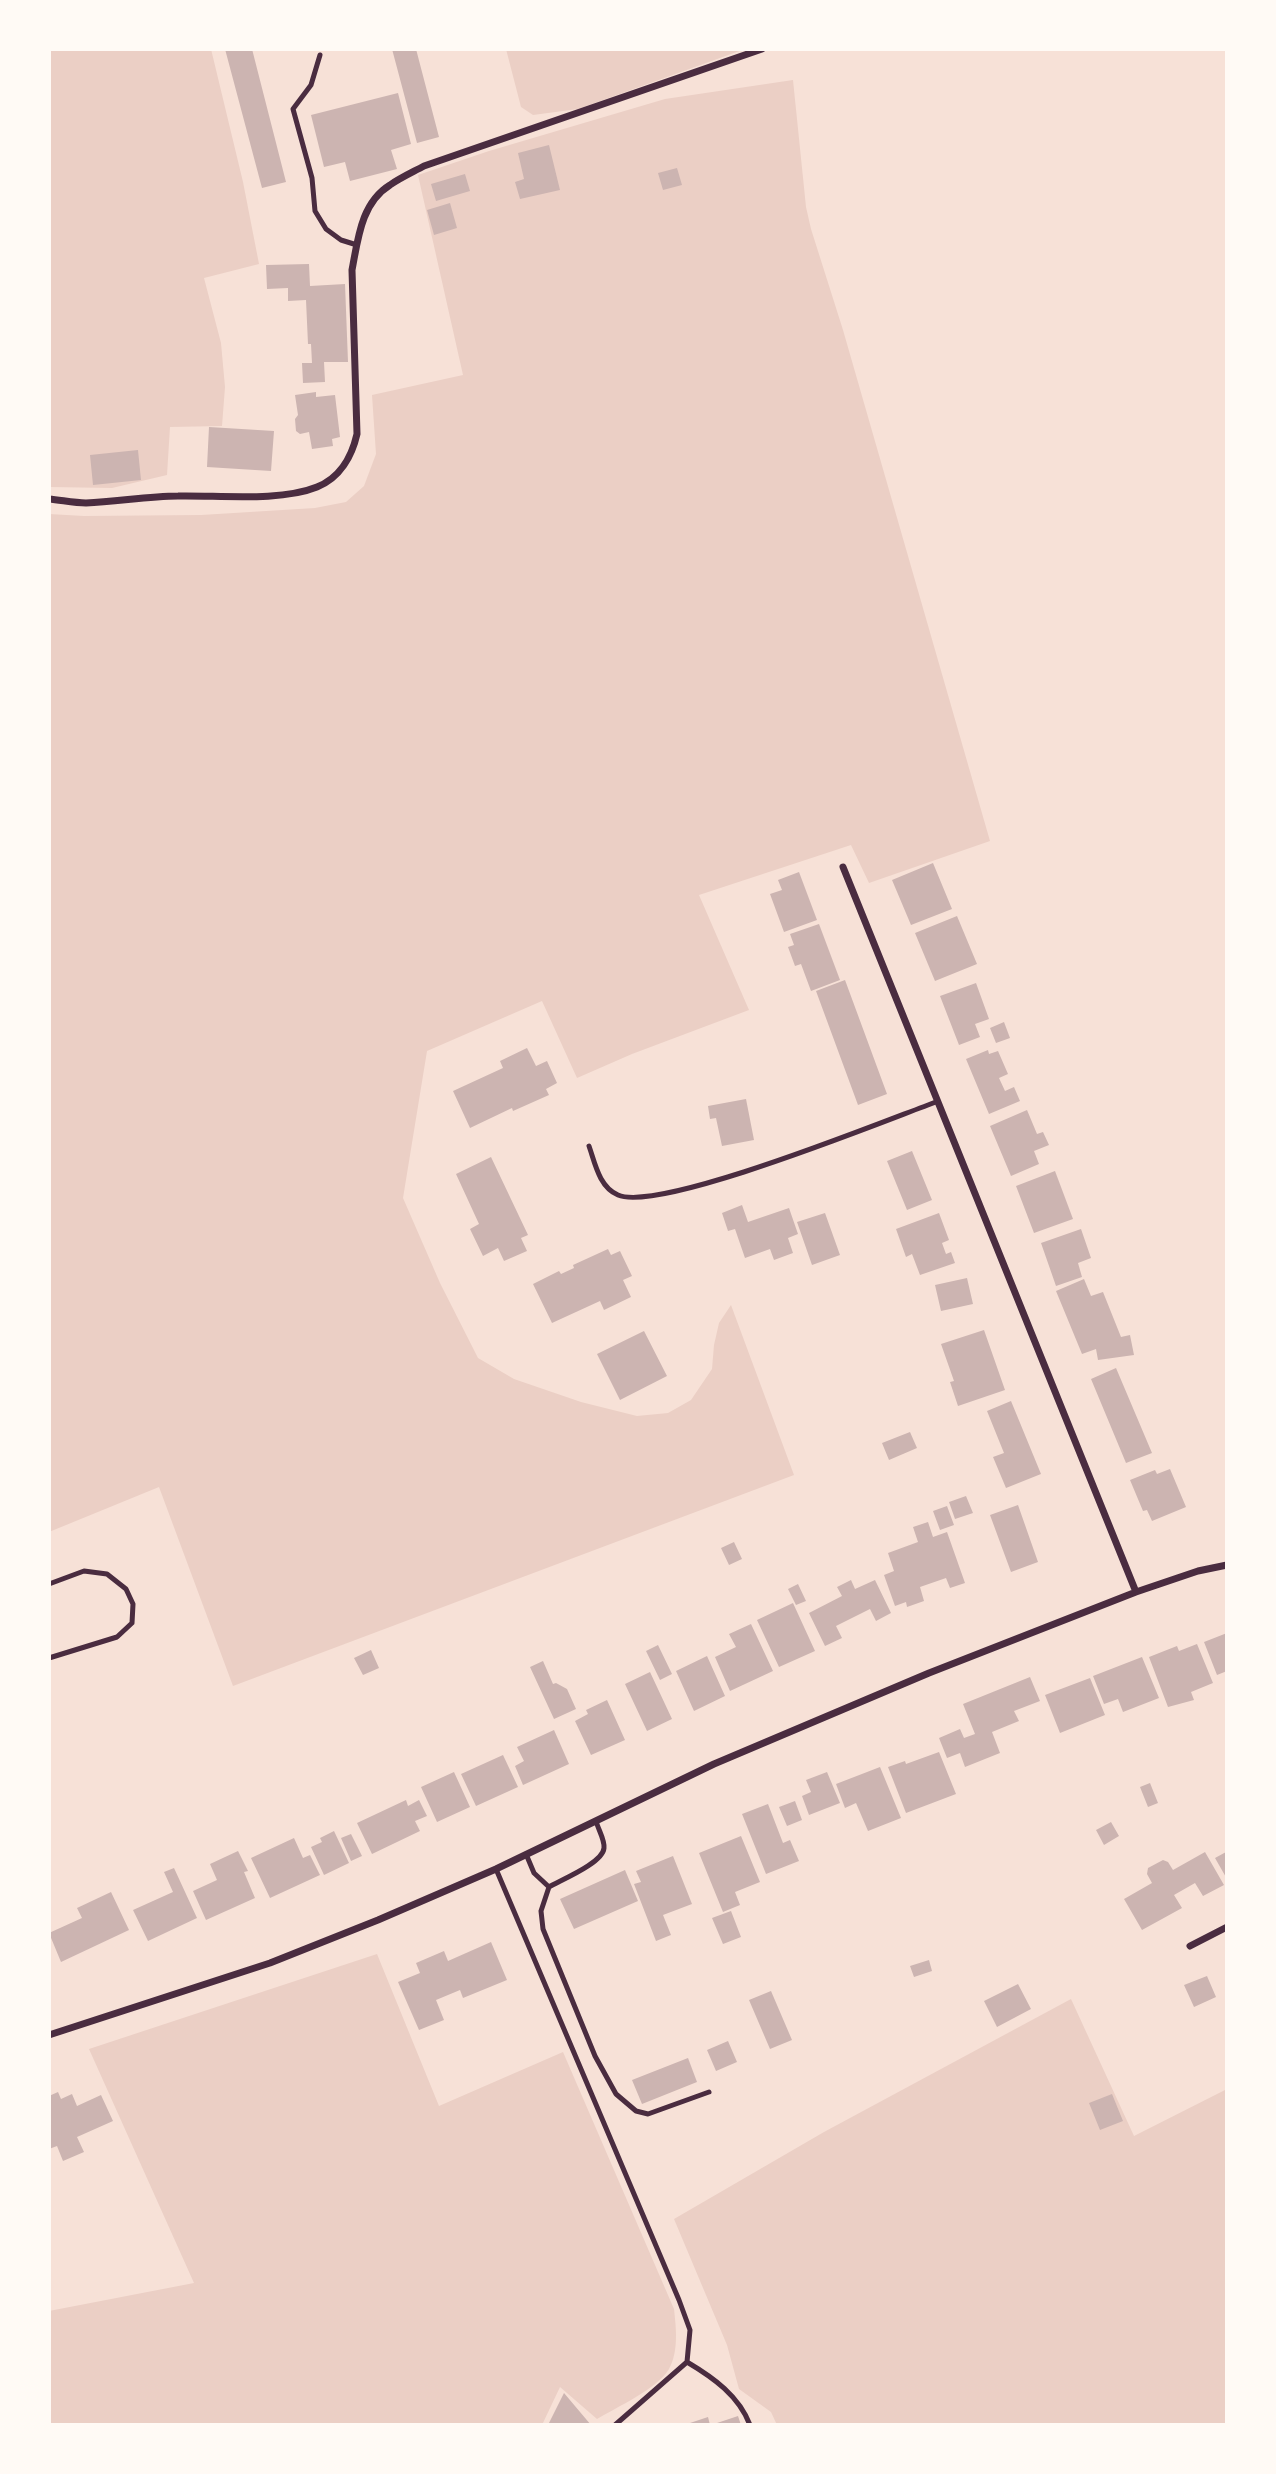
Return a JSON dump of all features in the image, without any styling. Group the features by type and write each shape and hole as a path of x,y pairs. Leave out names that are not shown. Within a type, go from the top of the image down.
{"street":[{"path":"49,499 84,503 174,496 285,495 317,488 330,480 353,452 357,434 352,270 363,218 372,202 387,186 424,166 762,49"},
{"path":"843,867 1136,1592"},
{"path":"49,2035 270,1964 496,1869 714,1764 929,1673 1136,1592 1198,1571 1227,1565"},
{"path":"1191,1946 1227,1927"}],"lane":[{"path":"320,55 311,85 293,109 312,178 315,211 326,229 341,240 357,245"},
{"path":"589,1146 598,1175 606,1186 619,1196 677,1192 729,1177 936,1102"},
{"path":"49,1584 84,1571 107,1574 126,1589 132,1604 132,1623 117,1637 49,1658"},
{"path":"596,1821 605,1848 602,1855 595,1862 549,1887 541,1911 543,1929 595,2056 616,2094 636,2111 648,2114 709,2092"},
{"path":"526,1854 534,1873 549,1887"},
{"path":"496,1869 690,2330 687,2362 615,2425"},
{"path":"687,2362 731,2394 747,2416 750,2425"}],"shaded area":[{"path":"49,49 211,49 243,182 259,264 204,278 221,343 225,387 222,426 170,427 167,475 112,488 49,487"},
{"path":"506,49 745,49 578,109 533,115 521,107"},
{"path":"793,80 806,207 811,229 843,330 990,841 869,883 851,845 699,895 749,1010 577,1078 542,1001 427,1051 403,1198 440,1283 478,1358 514,1379 581,1402 637,1416 668,1413 691,1400 712,1369 719,1323 731,1305 794,1475 233,1686 159,1487 49,1532 49,514 201,515 315,508 346,502 364,486 376,454 372,395 463,375 418,175 665,99"},
{"path":"377,1954 439,2106 563,2052 674,2309 676,2347 669,2369 656,2384 597,2419 560,2387 542,2425 49,2425 49,2311 194,2283 89,2049"},
{"path":"1071,1999 1134,2136 1227,2089 1227,2425 777,2425 771,2412 739,2389 727,2345 674,2219 824,2132"}],"building":[{"path":"225,49 252,49 286,182 262,188"},
{"path":"392,49 416,49 439,137 417,143"},
{"path":"398,93 411,144 391,150 397,169 350,181 345,162 324,167 311,115"},
{"path":"549,145 560,190 520,199 515,182 524,179 518,153"},
{"path":"677,168 682,185 663,190 658,173"},
{"path":"465,174 470,191 436,201 431,184"},
{"path":"450,203 457,228 434,235 427,210"},
{"path":"309,264 310,286 345,284 348,362 324,362 325,382 303,383 302,363 312,363 311,344 308,344 306,300 288,301 288,288 267,289 266,265"},
{"path":"316,392 316,397 335,395 340,437 332,439 333,446 312,449 309,432 300,434 296,431 295,419 298,415 295,395"},
{"path":"209,427 274,431 271,471 207,467"},
{"path":"138,450 141,480 93,485 90,455"},
{"path":"933,863 952,909 911,925 892,880"},
{"path":"799,872 817,920 784,932 770,894 782,890 778,880"},
{"path":"957,916 977,964 935,981 915,933"},
{"path":"819,924 840,980 811,991 801,964 795,966 788,947 794,945 790,934"},
{"path":"845,980 887,1094 858,1105 816,991"},
{"path":"976,983 989,1019 975,1024 980,1037 959,1045 940,996"},
{"path":"1004,1022 1010,1038 996,1043 990,1028"},
{"path":"527,1048 536,1066 547,1061 557,1083 546,1089 549,1095 513,1111 512,1108 470,1128 453,1091 503,1068 500,1061"},
{"path":"988,1050 989,1054 998,1051 1008,1074 999,1078 1005,1091 1014,1087 1020,1101 989,1114 966,1059"},
{"path":"746,1099 754,1140 722,1146 716,1118 710,1119 708,1106"},
{"path":"1027,1110 1037,1134 1043,1132 1049,1145 1034,1151 1039,1164 1011,1176 990,1126"},
{"path":"912,1151 932,1200 907,1210 887,1161"},
{"path":"491,1157 528,1235 521,1238 527,1251 504,1261 498,1248 483,1256 470,1229 479,1224 456,1174"},
{"path":"1055,1171 1073,1219 1034,1233 1016,1186"},
{"path":"742,1205 748,1222 789,1208 798,1234 788,1238 793,1253 774,1260 770,1249 745,1258 735,1229 728,1231 722,1213"},
{"path":"825,1213 840,1255 812,1265 797,1222"},
{"path":"939,1213 949,1240 942,1243 946,1254 951,1252 955,1263 920,1275 912,1254 906,1257 896,1229"},
{"path":"1081,1229 1091,1258 1078,1263 1082,1277 1056,1286 1041,1243"},
{"path":"608,1249 611,1255 620,1251 632,1276 623,1280 631,1297 604,1310 600,1301 552,1323 533,1284 559,1271 561,1274 574,1268 573,1265"},
{"path":"967,1278 973,1304 941,1311 935,1285"},
{"path":"1084,1279 1091,1296 1103,1292 1121,1337 1130,1335 1134,1355 1098,1360 1096,1349 1082,1354 1056,1291"},
{"path":"984,1330 1005,1390 958,1406 950,1382 954,1381 941,1344"},
{"path":"644,1331 667,1376 620,1400 597,1354"},
{"path":"1116,1368 1152,1453 1126,1463 1091,1379"},
{"path":"1011,1401 1041,1474 1006,1488 993,1457 1004,1453 987,1411"},
{"path":"910,1432 917,1448 889,1460 882,1443"},
{"path":"1170,1469 1186,1507 1152,1521 1147,1510 1143,1511 1130,1480 1155,1470 1157,1474"},
{"path":"966,1496 973,1513 955,1519 949,1502"},
{"path":"1018,1505 1038,1562 1011,1572 990,1515"},
{"path":"947,1506 954,1525 940,1530 933,1511"},
{"path":"928,1522 933,1537 947,1532 965,1583 950,1588 946,1578 920,1587 924,1601 907,1607 906,1602 895,1606 884,1575 894,1571 888,1553 918,1542 913,1527"},
{"path":"734,1542 742,1559 729,1565 721,1548"},
{"path":"851,1580 855,1589 875,1580 891,1613 876,1621 870,1609 836,1626 842,1638 825,1646 809,1613 842,1596 837,1587"},
{"path":"798,1584 806,1601 796,1605 788,1589"},
{"path":"793,1603 815,1651 779,1667 757,1620"},
{"path":"751,1624 773,1671 730,1691 715,1657 736,1647 729,1634"},
{"path":"1227,1633 1227,1671 1217,1675 1204,1642"},
{"path":"1197,1644 1213,1683 1191,1692 1194,1700 1168,1707 1149,1657 1177,1646 1179,1651"},
{"path":"658,1645 672,1674 660,1680 646,1651"},
{"path":"371,1650 379,1668 363,1675 354,1658"},
{"path":"707,1656 725,1696 694,1711 676,1671"},
{"path":"1142,1657 1159,1698 1123,1712 1118,1699 1104,1704 1093,1676"},
{"path":"543,1661 553,1684 567,1689 576,1709 554,1719 530,1667"},
{"path":"650,1672 672,1719 647,1731 625,1684"},
{"path":"1030,1677 1040,1701 1014,1711 1019,1721 992,1732 1000,1753 965,1767 960,1753 947,1758 939,1738 960,1729 964,1738 975,1734 963,1704"},
{"path":"1090,1678 1105,1715 1060,1733 1045,1695"},
{"path":"607,1700 625,1740 591,1755 575,1721 588,1714 586,1710"},
{"path":"554,1730 569,1764 523,1785 515,1766 524,1761 517,1747"},
{"path":"939,1752 956,1794 906,1813 888,1767 905,1761 906,1764"},
{"path":"503,1755 518,1787 476,1806 461,1774"},
{"path":"880,1767 901,1818 868,1831 856,1803 845,1808 836,1784"},
{"path":"454,1772 470,1807 437,1822 421,1787"},
{"path":"827,1772 840,1803 809,1815 802,1796 811,1792 806,1780"},
{"path":"1150,1783 1158,1803 1148,1807 1140,1787"},
{"path":"406,1800 408,1806 419,1800 427,1816 415,1821 420,1831 372,1854 357,1823"},
{"path":"795,1801 802,1820 787,1826 779,1807"},
{"path":"768,1804 783,1843 790,1840 799,1861 766,1874 742,1814"},
{"path":"1111,1822 1119,1836 1104,1845 1096,1830"},
{"path":"334,1831 349,1863 324,1875 311,1847 322,1842 320,1838"},
{"path":"351,1834 362,1856 351,1861 341,1838"},
{"path":"741,1836 760,1882 735,1892 740,1905 723,1912 699,1853"},
{"path":"294,1838 303,1858 310,1855 320,1875 270,1898 251,1858"},
{"path":"238,1851 248,1871 244,1872 255,1898 206,1920 193,1891 217,1880 210,1864"},
{"path":"1205,1852 1224,1885 1203,1896 1195,1883 1174,1895 1182,1908 1142,1930 1124,1899 1152,1883 1147,1874 1148,1868 1163,1860 1168,1862 1173,1870"},
{"path":"1226,1852 1227,1854 1227,1879 1215,1858"},
{"path":"673,1856 692,1904 663,1915 671,1935 656,1941 634,1884 641,1882 636,1871"},
{"path":"174,1868 197,1918 148,1941 133,1910 173,1892 164,1872"},
{"path":"625,1870 638,1901 574,1929 560,1899"},
{"path":"111,1892 129,1930 61,1962 49,1933 82,1918 77,1908"},
{"path":"731,1911 741,1937 723,1944 712,1918"},
{"path":"491,1942 507,1980 463,1998 460,1990 436,2000 444,2020 419,2030 398,1982 420,1973 416,1963 444,1951 448,1961"},
{"path":"929,1960 932,1971 914,1977 910,1966"},
{"path":"1207,1976 1216,1997 1194,2007 1184,1985"},
{"path":"1018,1984 1031,2009 997,2027 984,2001"},
{"path":"771,1991 792,2040 770,2049 749,2000"},
{"path":"728,2041 737,2062 716,2071 707,2050"},
{"path":"688,2058 697,2082 642,2104 632,2080"},
{"path":"58,2092 61,2099 72,2094 77,2106 101,2095 113,2121 77,2137 84,2152 63,2161 57,2146 49,2149 49,2096"},
{"path":"1112,2094 1123,2121 1100,2130 1089,2103"},
{"path":"564,2393 591,2425 548,2425"},
{"path":"738,2416 741,2425 711,2425"},
{"path":"708,2417 710,2425 684,2425"}]}
